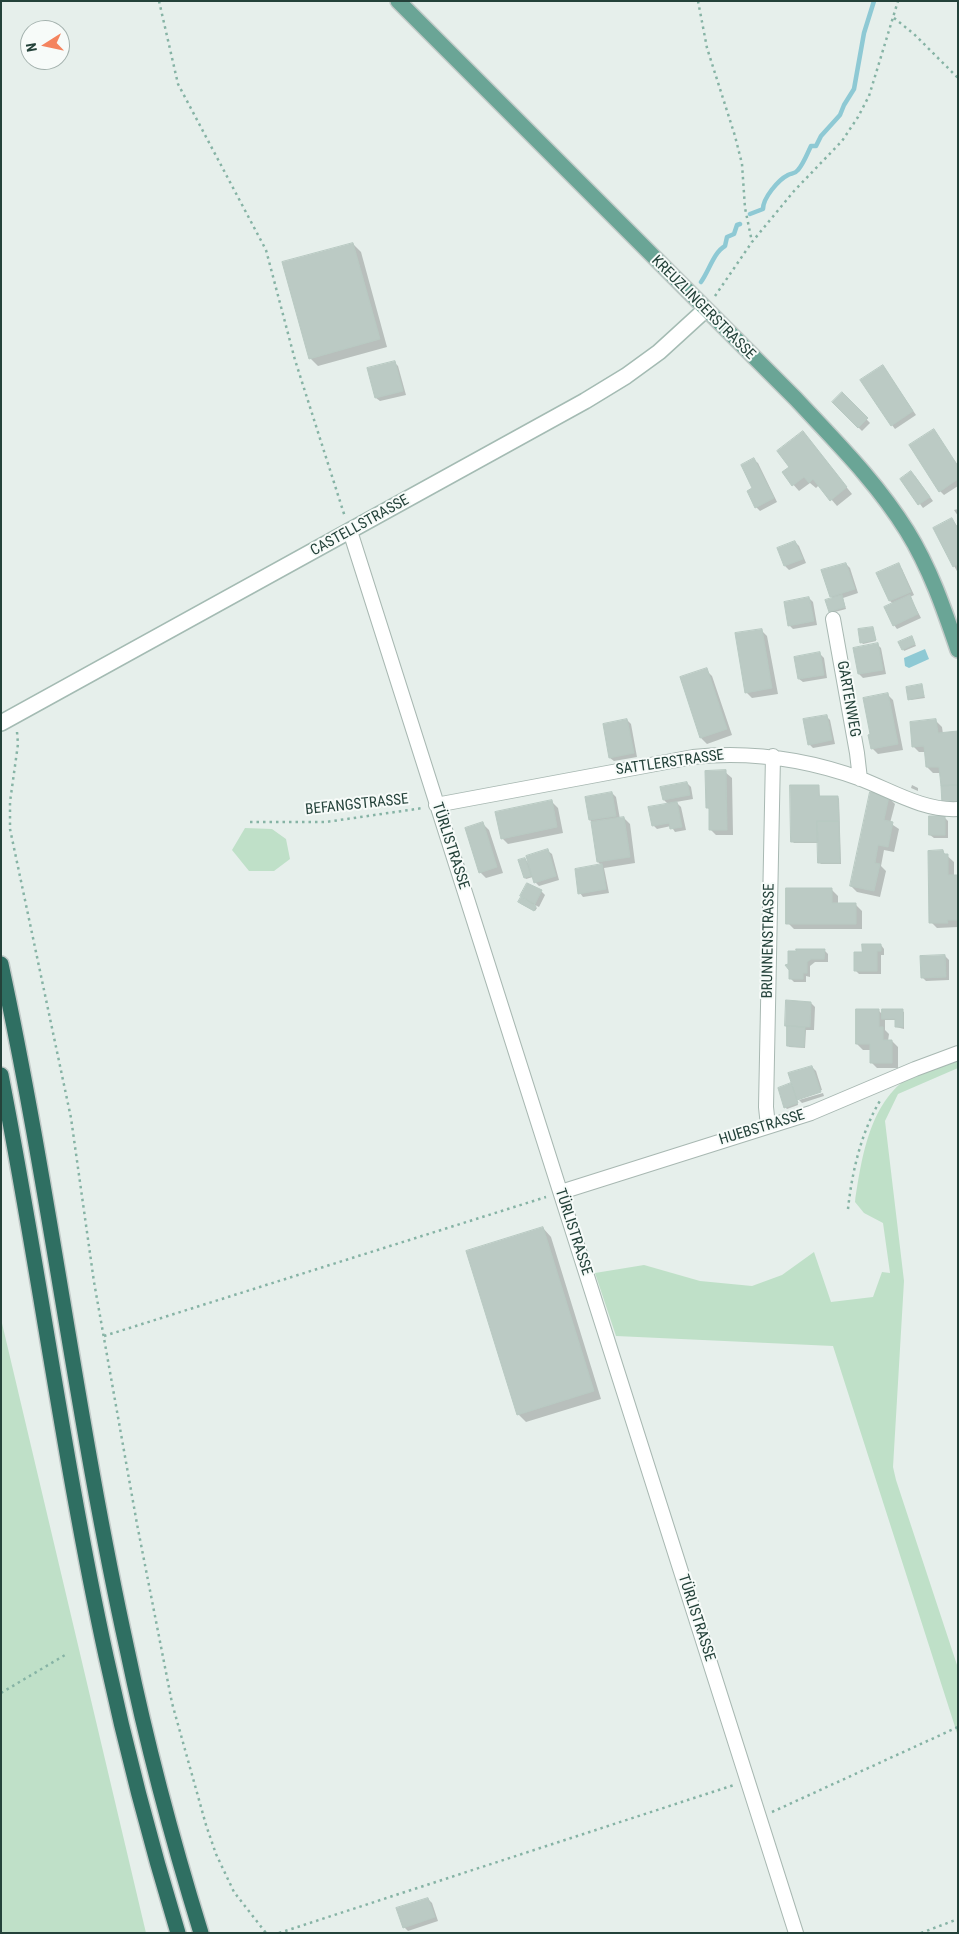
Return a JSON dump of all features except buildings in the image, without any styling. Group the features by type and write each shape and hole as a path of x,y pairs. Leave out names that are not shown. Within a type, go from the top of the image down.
{"highway":[{"path":"1,964 36,1141 92,1474 126,1647 167,1817 201,1933"},
{"path":"1,1075 71,1478 105,1654 140,1798 178,1933"}],"main road":[{"name":"KREUZLINGERSTRASSE","path":"398,1 855,461 891,506 907,531 932,578 958,650"}],"street":[{"name":"CASTELLSTRASSE","path":"6,721 585,401 626,376 659,352 705,310"},
{"name":"TÜRLISTRASSE","path":"350,531 796,1933"},
{"name":"GARTENWEG","path":"833,619 860,779"},
{"name":"SATTLERSTRASSE","path":"436,805 693,757 732,754 773,756 824,767 860,779 932,808 958,809"},
{"name":"BRUNNENSTRASSE","path":"768,1126 766,1106 773,756"},
{"name":"HUEBSTRASSE","path":"561,1192 818,1110 958,1053"}],"path":[{"path":"159,1 178,84 266,250 295,360 350,531"},
{"path":"698,1 706,48 735,136 742,164 745,208 752,242"},
{"path":"705,310 752,242 794,191 842,141 858,117 869,96 898,1"},
{"path":"894,18 914,34 958,78"},
{"path":"6,721 16,729 18,744 10,802 10,829 71,1118 94,1282 137,1524 172,1703 216,1854 234,1892 266,1933"},
{"name":"BEFANGSTRASSE","path":"250,822 326,822 436,805"},
{"path":"848,1209 850,1188 861,1142 876,1107 885,1092 888,1080"},
{"path":"104,1336 561,1192"},
{"path":"1,1693 65,1655"},
{"path":"759,1818 958,1728"},
{"path":"280,1933 748,1780"},
{"path":"921,1933 958,1919"}],"green space":[{"path":"245,828 272,829 286,839 290,859 274,871 249,871 232,850"},
{"path":"958,1060 958,1068 898,1094 885,1121 904,1281 893,1467 958,1668 957,1733 833,1346 616,1336 595,1273 644,1265 700,1281 752,1286 782,1275 814,1252 831,1302 873,1297 882,1272 890,1273 883,1223 864,1213 855,1202 861,1165 872,1127 880,1109 904,1081 926,1069"},
{"path":"1,1319 146,1933 1,1933"}],"water":[{"path":"925,649 929,659 909,668 905,666 904,658"}],"waterway":[{"path":"750,214 763,209 772,190 784,177 797,171 811,146 816,146 821,136 840,115 854,89 864,33 874,1"},
{"path":"701,282 715,257 725,246 727,237 734,234 737,225 740,224"}]}
